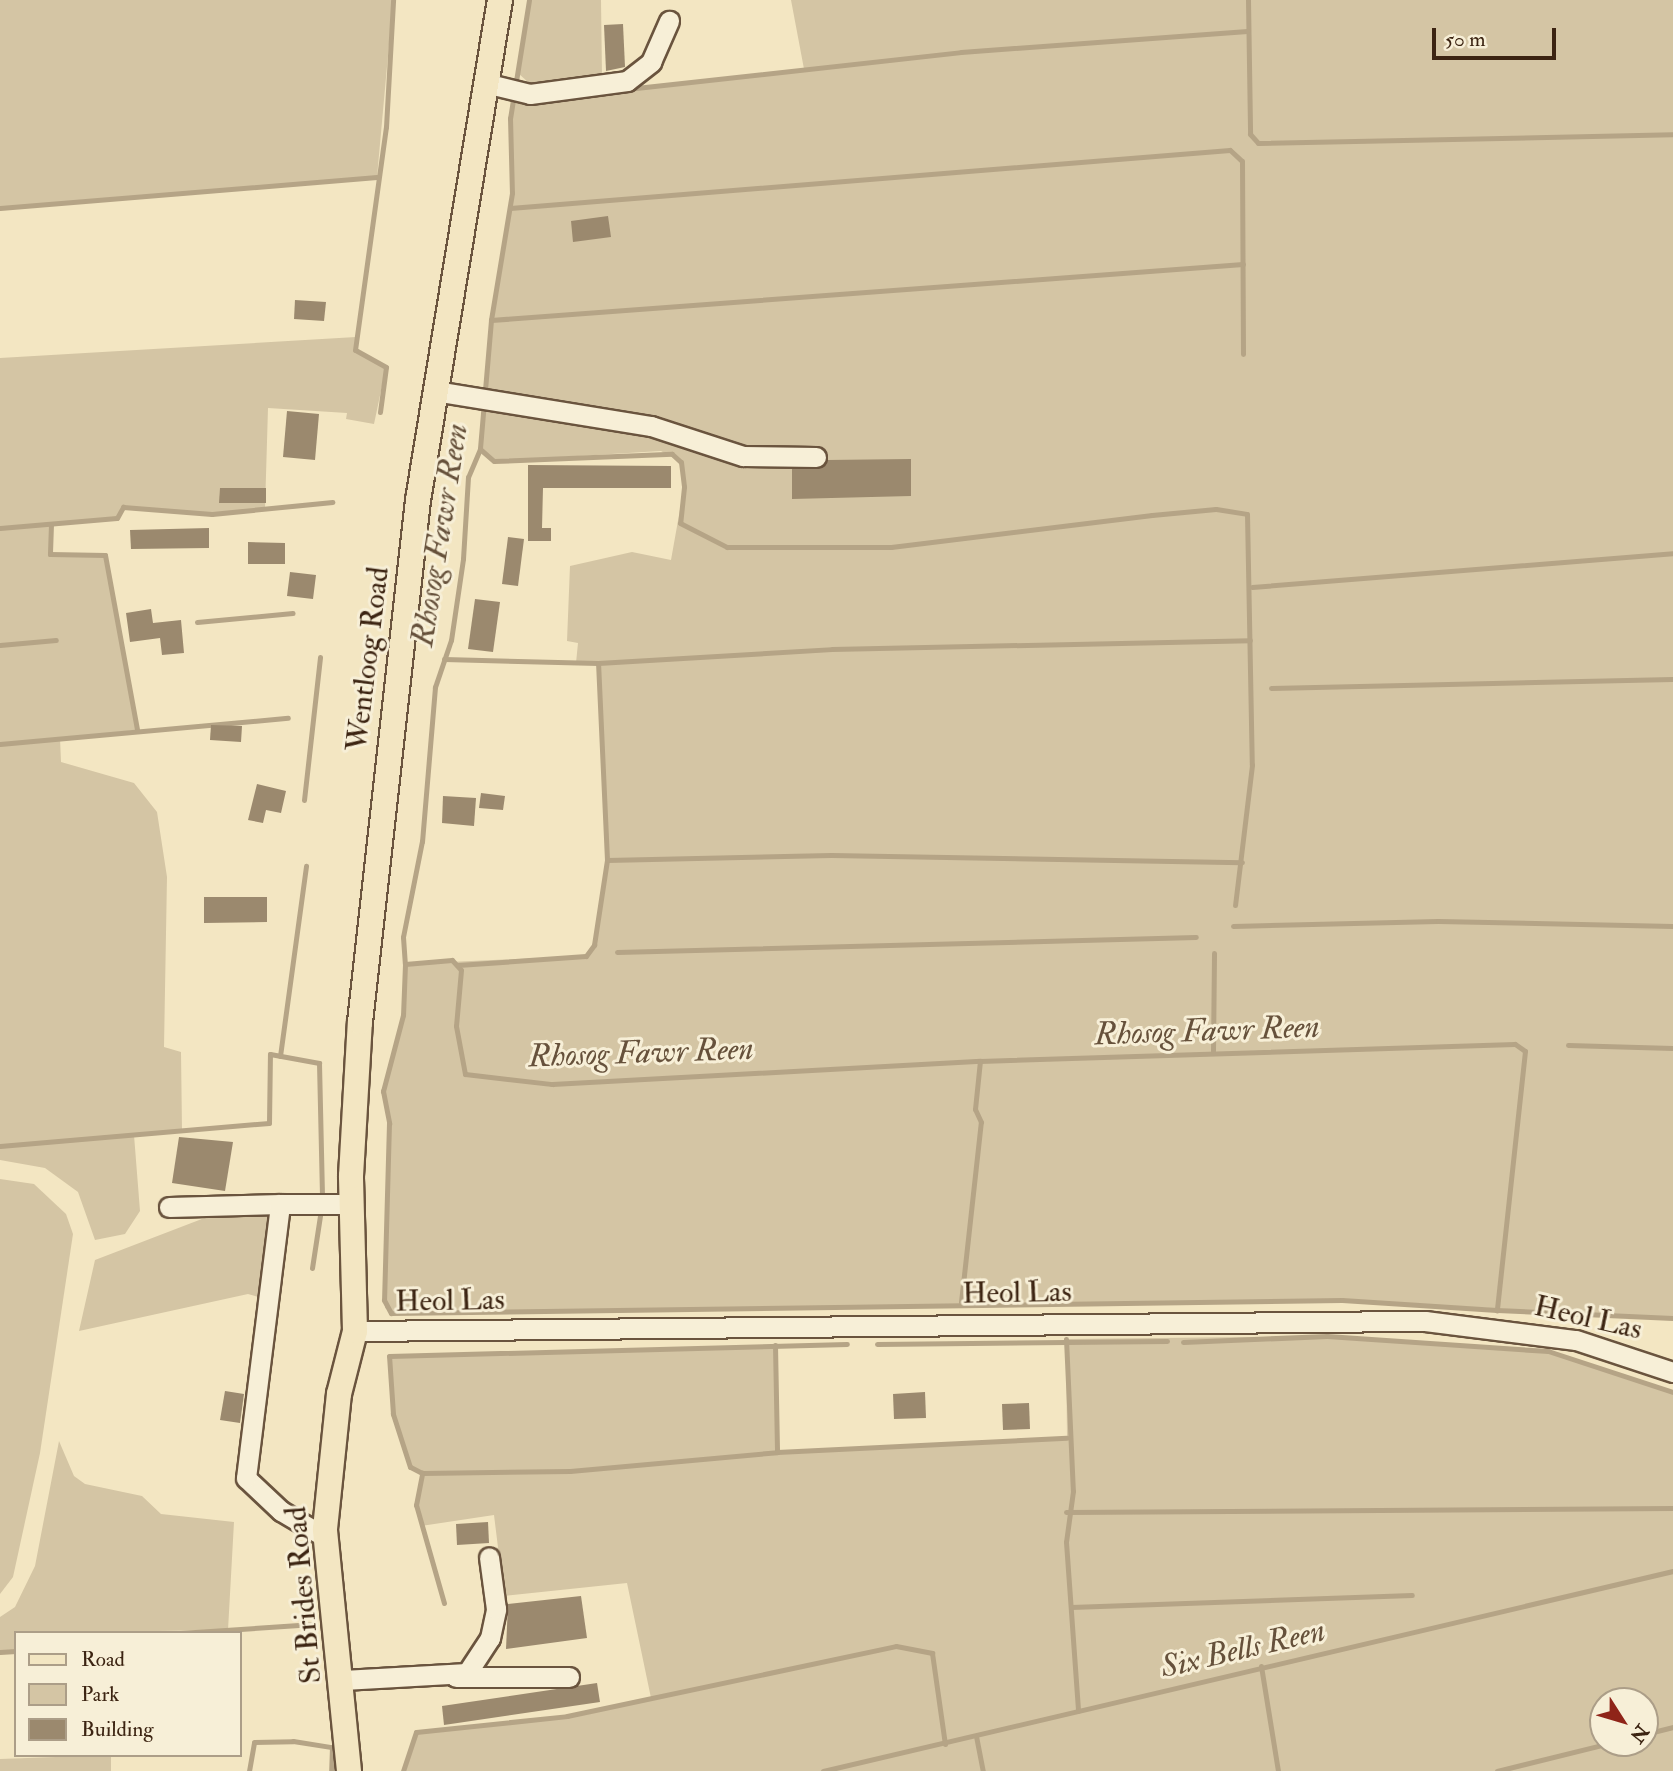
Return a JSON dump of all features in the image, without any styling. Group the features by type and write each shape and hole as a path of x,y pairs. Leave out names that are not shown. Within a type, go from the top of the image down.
{"main road":[{"name":"Wentloog Road","path":"355,1331 352,1204 360,1022 435,391 500,0"},
{"name":"St Brides Road","path":"349,1771 343,1680 326,1537 339,1394 355,1331"}],"street":[{"path":"485,83 520,92 633,79 651,62 669,21"},
{"path":"435,391 486,396 651,426 743,457 816,457"},
{"path":"279,1204 246,1478 281,1511 326,1537"},
{"path":"169,1207 352,1204"},
{"name":"Heol Las","path":"355,1331 1425,1321 1576,1339 1673,1372"},
{"path":"456,1677 467,1673 490,1638 496,1609 489,1556"},
{"path":"343,1680 569,1677"}],"green space":[{"path":"0,0 393,0 377,177 0,208"},
{"path":"529,0 601,0 602,77 529,83 518,73"},
{"path":"791,0 1673,0 1673,1318 1342,1300 401,1315 385,1308 389,1123 383,1091 403,1015 405,964 585,956 594,945 607,860 598,664 576,663 578,643 567,641 570,566 632,552 671,560 684,487 681,462 661,451 494,461 480,449 491,320 512,193 513,101 804,69"},
{"path":"356,337 355,350 386,367 374,424 346,419 347,413 268,408 265,509 212,514 124,507 117,518 51,524 50,554 105,555 137,730 60,738 61,762 134,783 157,812 167,877 164,1047 181,1052 182,1130 134,1135 140,1211 125,1234 95,1240 78,1192 45,1168 0,1160 0,358"},
{"path":"0,1179 34,1184 66,1214 73,1234 40,1453 13,1577 0,1594"},
{"path":"244,1210 268,1217 262,1298 248,1294 79,1331 95,1260 207,1217"},
{"path":"1327,1336 1548,1351 1673,1392 1673,1771 403,1771 416,1732 567,1716 651,1698 627,1583 504,1596 494,1515 421,1526 416,1505 422,1473 410,1467 393,1414 389,1356 775,1345 778,1452 1067,1438 1066,1339"},
{"path":"59,1441 74,1476 85,1484 142,1496 161,1514 234,1522 228,1630 14,1631 14,1651 0,1652 0,1617 15,1607 35,1566"},
{"path":"111,1757 111,1771 0,1771 0,1759"}],"building":[{"path":"623,24 625,67 606,71 604,25"},
{"path":"608,216 611,237 573,242 571,221"},
{"path":"295,300 326,302 324,321 294,319"},
{"path":"287,411 319,414 315,460 283,457"},
{"path":"911,459 911,496 792,499 792,469 817,469 827,460"},
{"path":"528,465 671,466 671,488 543,488 542,528 551,528 551,541 528,541"},
{"path":"220,488 266,488 266,503 219,503"},
{"path":"209,528 209,548 131,549 130,530"},
{"path":"508,537 524,539 518,586 502,584"},
{"path":"248,542 285,543 285,564 248,564"},
{"path":"290,572 316,575 313,599 287,596"},
{"path":"475,599 500,602 493,652 468,649"},
{"path":"151,609 153,623 181,620 184,653 162,655 160,638 130,642 126,613"},
{"path":"211,725 242,726 241,742 210,740"},
{"path":"257,784 286,791 281,813 266,810 263,823 248,820"},
{"path":"481,793 505,796 503,810 479,808"},
{"path":"443,796 476,798 474,826 442,823"},
{"path":"204,897 267,897 267,922 204,923"},
{"path":"179,1137 233,1142 225,1191 172,1183"},
{"path":"225,1391 244,1394 240,1423 220,1420"},
{"path":"925,1392 926,1418 894,1419 893,1394"},
{"path":"1029,1403 1030,1429 1003,1430 1002,1404"},
{"path":"488,1522 489,1543 457,1545 456,1524"},
{"path":"581,1596 587,1638 506,1649 508,1604"},
{"path":"597,1683 600,1702 444,1725 442,1706"}],"waterway":[{"path":"380,412 386,367 355,350 386,127 393,0"},
{"name":"Rhosog Fawr Reen","path":"529,0 510,118 512,193 491,320 480,449 468,477 463,559 451,640 435,687 422,841 403,937 405,964 452,960 461,970 456,1026 465,1074 552,1084 980,1061 1515,1044 1525,1051 1497,1310 1673,1318"},
{"path":"1248,0 1250,134 1258,143 1673,134"},
{"path":"627,89 961,52 1247,31"},
{"path":"510,208 1230,150 1242,161 1243,354"},
{"path":"0,208 377,177"},
{"path":"491,320 1243,264"},
{"path":"480,449 494,461 672,454 681,462 684,487 680,523 727,547 891,547 1216,509 1247,514 1252,765 1235,905"},
{"path":"0,528 117,518 123,507 212,514 332,502"},
{"path":"51,524 50,554 105,555 137,730"},
{"path":"1252,587 1673,553"},
{"path":"197,622 293,613"},
{"path":"0,645 56,640"},
{"path":"444,659 598,663 832,649 1250,640"},
{"path":"304,800 320,657"},
{"path":"458,965 586,956 594,945 607,860 598,663"},
{"path":"1271,688 1673,679"},
{"path":"0,744 288,718"},
{"path":"607,860 831,855 1242,862"},
{"path":"280,1056 306,866"},
{"path":"1233,926 1438,921 1673,926"},
{"path":"617,952 1196,937"},
{"path":"1213,1051 1214,953"},
{"path":"405,964 403,1015 383,1091 389,1123 384,1300 391,1313 1342,1300 1497,1310"},
{"path":"1568,1045 1673,1048"},
{"path":"0,1146 269,1123 270,1054 319,1063 322,1199"},
{"path":"961,1302 981,1122 975,1109 980,1061"},
{"path":"312,1268 321,1209"},
{"path":"1183,1342 1327,1336 1548,1351 1673,1392"},
{"path":"1066,1339 1073,1491 1066,1542 1078,1711"},
{"path":"877,1344 1167,1341"},
{"path":"444,1603 416,1505 422,1473 410,1467 393,1414 389,1356 847,1344"},
{"path":"775,1345 777,1452"},
{"path":"422,1473 570,1471 777,1452 1067,1438"},
{"path":"1066,1512 1673,1508"},
{"name":"Six Bells Reen","path":"823,1771 1673,1571"},
{"path":"1071,1607 1412,1595"},
{"path":"210,1631 314,1624"},
{"path":"403,1771 416,1732 567,1716 896,1646 932,1653 945,1744"},
{"path":"0,1652 14,1651"},
{"path":"1261,1666 1278,1771"},
{"path":"1659,1730 1673,1727"},
{"path":"976,1736 983,1771"},
{"path":"249,1771 254,1742 293,1741 332,1747 331,1771"},
{"path":"1497,1771 1589,1748"}]}
